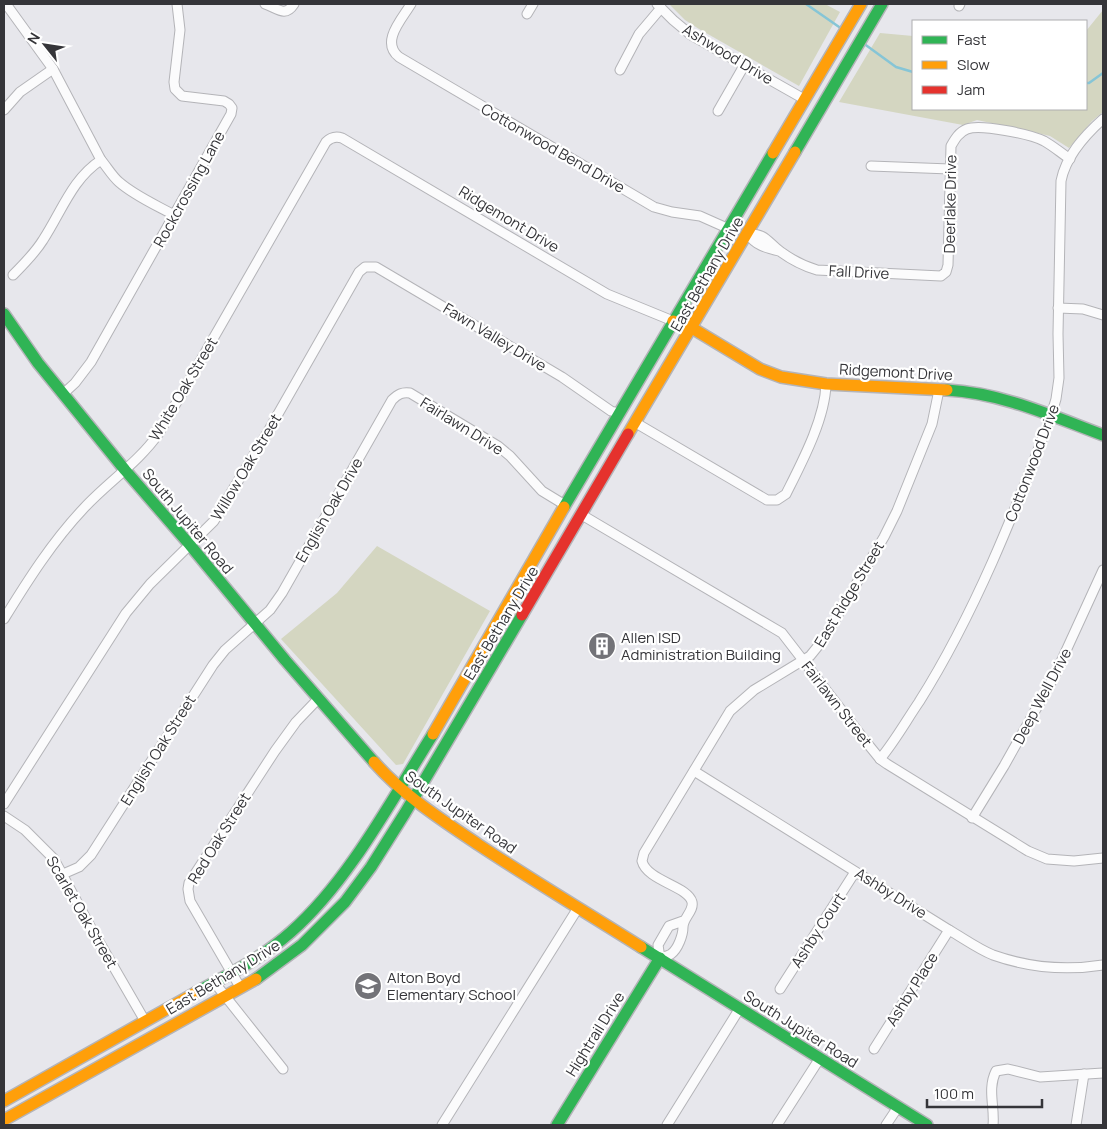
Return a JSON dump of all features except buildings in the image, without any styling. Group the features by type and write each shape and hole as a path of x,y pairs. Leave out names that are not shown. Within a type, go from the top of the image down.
{"main road":[{"name":"East Bethany Drive","path":"4,1101 259,957 292,932 330,891 363,845 434,732 484,642 860,4"},
{"name":"East Bethany Drive","path":"4,1120 240,988 281,962 330,918 359,883 413,799 501,653 882,4"},
{"path":"727,228 748,234"},
{"name":"South Jupiter Road","path":"4,314 38,363 125,470 190,545 254,624 391,781 466,837 926,1125"},
{"name":"Ridgemont Drive","path":"673,321 692,328 760,370 781,377 826,384 984,394 1008,400 1103,435"},
{"path":"619,413 636,423"},
{"path":"565,505 582,515"},
{"path":"484,642 501,653"},
{"path":"292,932 302,945"},
{"name":"Hightrail Drive","path":"556,1125 660,958"},
{"path":"145,1021 153,1036"},
{"path":"59,1070 67,1084"}],"street":[{"path":"6,4 53,69 101,160 118,181 129,190 174,216"},
{"name":"Rockcrossing Lane","path":"63,394 75,383 90,362 231,114 232,108 229,104 182,96 175,89 174,82 180,30 177,4"},
{"path":"265,4 278,11 285,12 291,9 294,4"},
{"name":"Cottonwood Bend Drive","path":"411,4 393,34 390,44 394,54 654,207 700,216 727,228"},
{"path":"527,14 533,4"},
{"path":"620,70 639,34 659,6"},
{"name":"Ashwood Drive","path":"659,6 691,35 804,99"},
{"path":"718,111 745,64"},
{"path":"4,110 20,92 53,69"},
{"name":"Cottonwood Drive","path":"880,759 928,688 971,606 1012,518 1051,416 1059,378 1060,186 1062,175 1083,138 1103,119"},
{"name":"Deerlake Drive","path":"944,274 948,265 951,146 961,132 973,128 1028,135 1043,141 1070,159"},
{"name":"Ridgemont Drive","path":"334,137 342,138 607,294 673,321"},
{"name":"White Oak Street","path":"4,619 40,562 57,540 84,508 144,452 159,433 326,142 334,137"},
{"path":"13,275 44,240 74,184 85,172 101,160"},
{"path":"871,166 950,170"},
{"name":"Fall Drive","path":"748,234 756,233 771,242 779,251 817,270 934,277 944,274"},
{"name":"Fawn Valley Drive","path":"368,266 376,267 501,339 581,389 603,407 611,412 619,413"},
{"name":"Willow Oak Street","path":"4,804 126,613 150,584 207,530 218,515 359,272 368,266"},
{"path":"1058,308 1082,308 1103,315"},
{"path":"636,423 767,500 777,500 786,494 820,417 826,394 826,384"},
{"name":"East Ridge Street","path":"642,861 644,853 730,710 754,690 815,651 823,640 892,523 932,424 939,390"},
{"name":"Fairlawn Drive","path":"400,394 415,396 498,446 510,456 542,491 565,505"},
{"name":"English Oak Drive","path":"254,624 270,610 282,593 392,400 400,394"},
{"name":"Fairlawn Street","path":"582,515 775,628 787,639 880,759 972,818 1028,851 1047,859 1074,861 1103,858"},
{"name":"Deep Well Drive","path":"972,818 1009,758 1054,677 1103,570"},
{"name":"English Oak Street","path":"64,874 79,867 91,855 202,679 225,650 254,624"},
{"name":"Red Oak Street","path":"240,988 190,901 189,883 275,751 296,722 319,698"},
{"name":"Ashby Drive","path":"694,771 950,930 992,954 1018,962 1068,970 1103,965"},
{"name":"Scarlet Oak Street","path":"4,816 25,830 46,848 64,874 90,926 145,1021"},
{"name":"Hightrail Drive","path":"642,861 646,871 690,897 692,906 683,922 684,935 672,954 660,958 658,945 669,926 683,922"},
{"name":"Ashby Court","path":"780,989 856,872"},
{"path":"442,1125 578,908"},
{"name":"Ashby Place","path":"874,1049 950,930"},
{"path":"214,982 283,1069"},
{"path":"667,1125 740,1008"},
{"path":"777,1125 820,1058"},
{"path":"993,1125 994,1109 991,1083 996,1071 1008,1069 1040,1076 1103,1073"},
{"path":"1076,1125 1084,1074"},
{"path":"886,1125 898,1107"}],"green space":[{"path":"669,4 825,4 840,12 799,86 699,29 685,20"},
{"path":"1103,10 1103,112 1092,121 1069,148 1050,136 977,120 963,125 839,102 880,33 912,36 912,110 1087,110 1087,30"},
{"path":"377,546 490,611 403,764 396,765 281,639 337,593"}],"waterway":[{"path":"806,4 842,29"},
{"path":"863,43 896,67 912,72"},
{"path":"1087,83 1103,73"}],"traffic: fast":[{"path":"795,152 882,4"},
{"path":"564,507 773,153"},
{"path":"4,314 38,363 125,470 285,660 374,762"},
{"path":"947,390 987,396 1026,406 1103,435"},
{"path":"256,979 302,945 345,902 371,867 522,615"},
{"path":"197,992 246,965 280,941 312,912 351,864 433,734"},
{"path":"641,947 927,1125"},
{"path":"557,1125 660,958"}],"traffic: slow":[{"path":"773,153 861,4"},
{"path":"628,434 795,152"},
{"path":"673,321 692,328 760,369 781,377 826,384 947,390"},
{"path":"433,734 564,507"},
{"path":"374,762 411,797 451,826 641,947"},
{"path":"4,1120 256,979"},
{"path":"4,1101 197,992"}],"traffic: jam":[{"path":"522,615 628,434"}],"place":[{"name":"Allen ISD Administration Building","path":"602,646"},
{"name":"Alton Boyd Elementary School","path":"368,986"}]}
